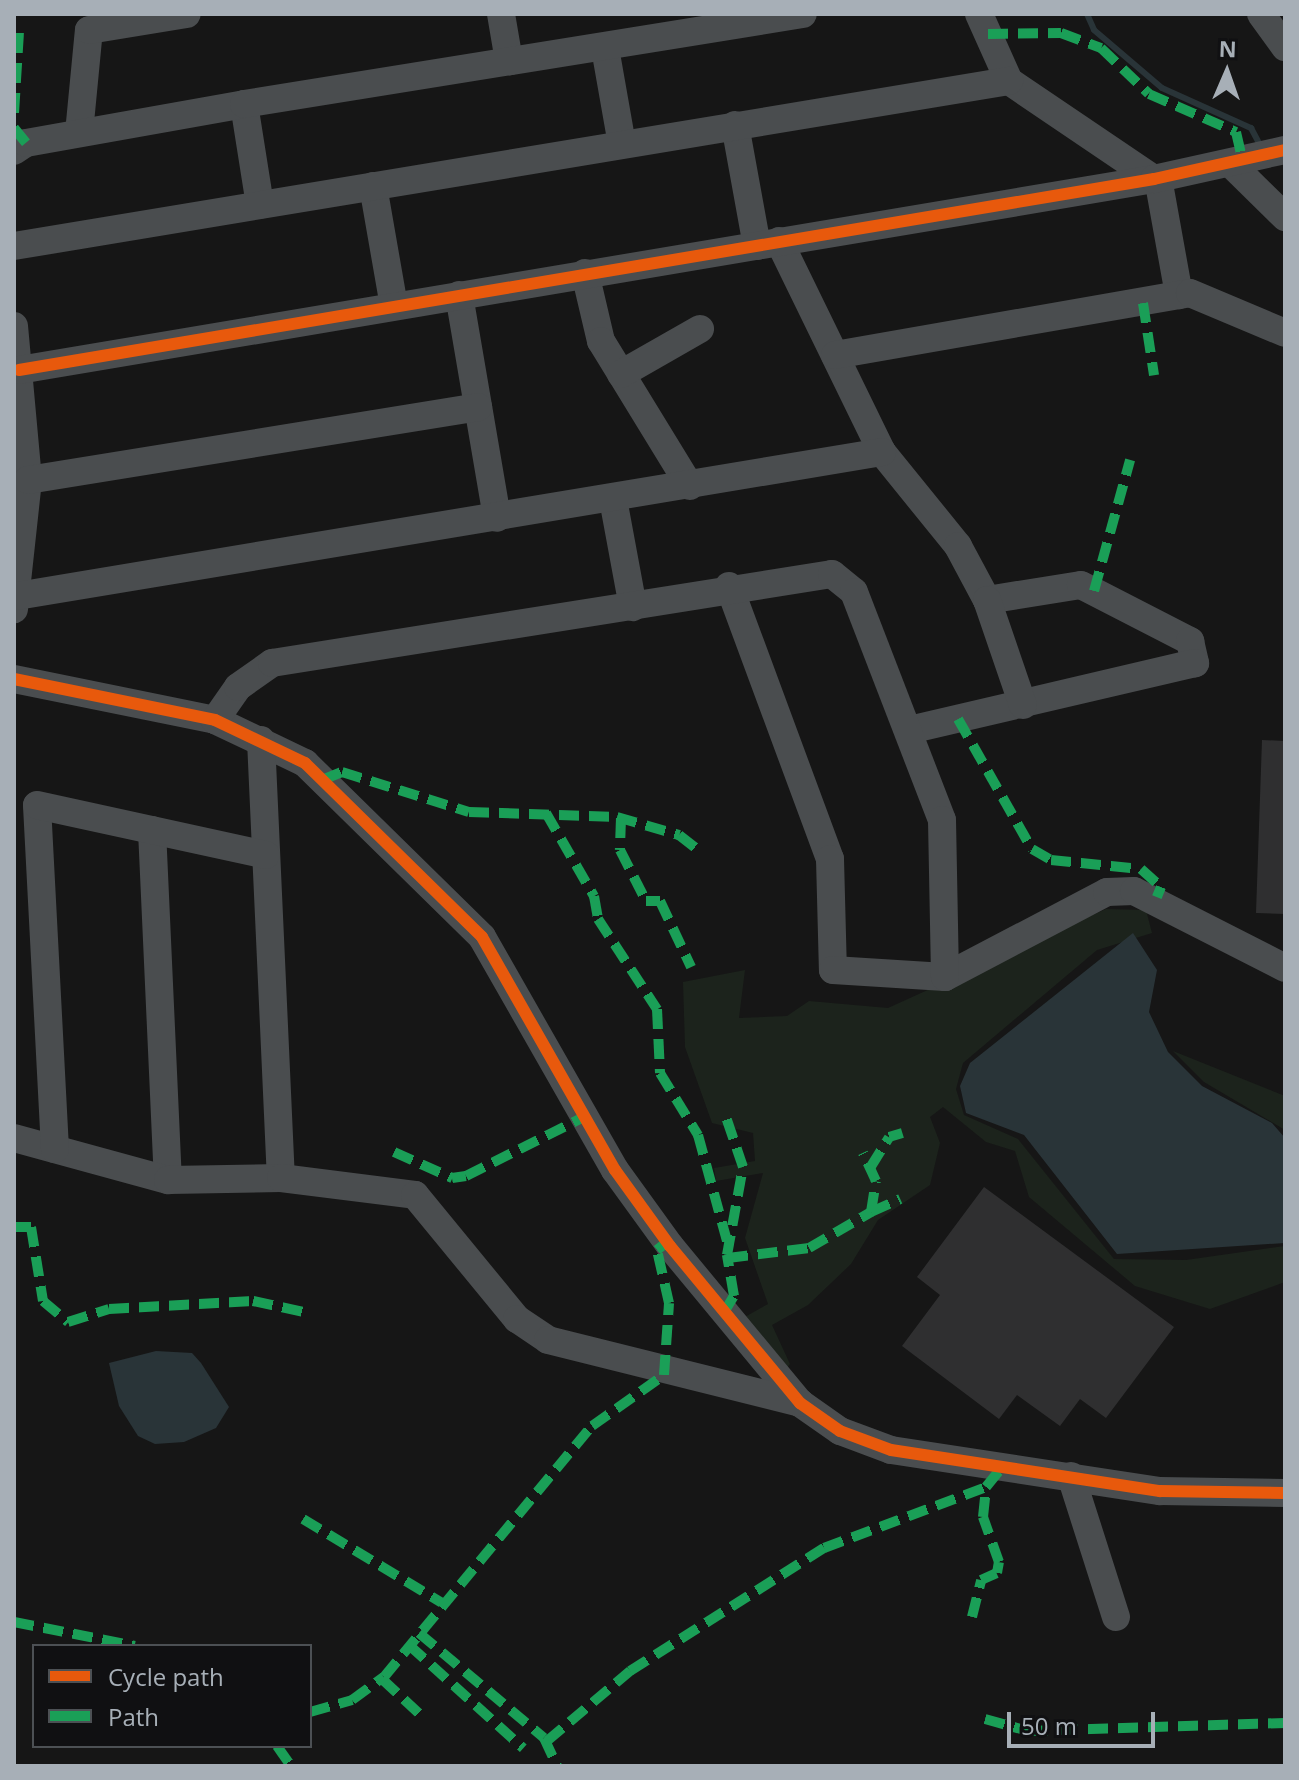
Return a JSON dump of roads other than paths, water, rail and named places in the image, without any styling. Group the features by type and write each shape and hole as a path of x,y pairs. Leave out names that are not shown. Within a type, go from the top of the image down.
{"street":[{"path":"79,133 89,30 187,14"},
{"path":"501,14 509,61"},
{"path":"14,151 79,133 244,104 803,14"},
{"path":"979,14 1009,81 1156,178 1179,295"},
{"path":"1261,14 1285,47"},
{"path":"605,48 622,144"},
{"path":"14,246 1009,81"},
{"path":"244,104 260,205"},
{"path":"735,125 768,243 835,355 882,452 958,546 987,600 1023,705"},
{"path":"19,370 1156,178 1285,150"},
{"path":"1231,164 1285,217"},
{"path":"373,186 394,306"},
{"path":"585,273 601,341 690,486"},
{"path":"835,355 1190,293 1285,333"},
{"path":"459,295 497,518"},
{"path":"14,326 28,480 15,602 882,452"},
{"path":"621,374 700,329"},
{"path":"28,480 478,407"},
{"path":"613,499 633,607"},
{"path":"215,720 238,687 272,663 633,607 729,586 822,573 842,580 854,592 910,730 947,845 945,977"},
{"path":"910,730 1195,663 1190,641 1081,585 987,600"},
{"path":"729,586 830,859 833,970 945,977 1107,892 1157,897 1285,968"},
{"path":"14,679 215,720 305,763 482,937 615,1170 800,1403 840,1431 891,1450 1071,1476 1201,1494 1285,1493"},
{"path":"261,740 281,1178"},
{"path":"55,1149 26,803 266,855"},
{"path":"152,830 168,1180"},
{"path":"14,1138 168,1180 281,1178 415,1195 517,1319 548,1340 800,1403"},
{"path":"1071,1476 1116,1617"}],"waterway":[{"path":"1087,14 1094,30 1162,88 1251,128 1259,143"}]}
